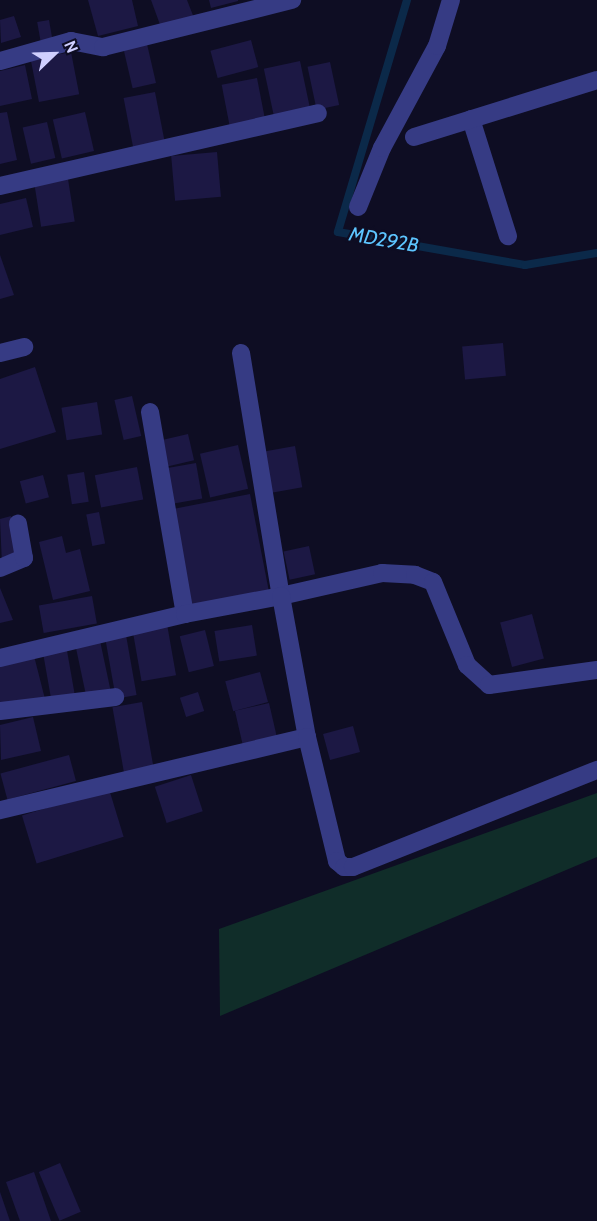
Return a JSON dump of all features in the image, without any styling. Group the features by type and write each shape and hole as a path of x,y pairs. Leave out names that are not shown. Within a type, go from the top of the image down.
{"street":[{"path":"0,61 72,41 103,47 292,0"},
{"path":"358,207 382,148 437,46 451,0"},
{"path":"414,137 471,119 596,86"},
{"path":"0,186 318,113"},
{"path":"471,119 508,236"},
{"path":"0,352 24,347"},
{"path":"242,353 280,596 307,737 337,861 344,867 353,867 597,770"},
{"path":"150,412 185,614"},
{"path":"0,568 24,558 18,524"},
{"path":"0,658 185,614 382,573 415,575 434,582 467,665 489,685 597,670"},
{"path":"0,711 115,697"},
{"path":"0,810 307,737"}],"green space":[{"path":"597,793 597,857 220,1016 219,929"}],"building":[{"path":"88,0 132,0 138,26 98,36"},
{"path":"151,0 187,0 194,18 162,30"},
{"path":"209,0 238,0 238,1 211,8"},
{"path":"14,16 21,37 1,43 0,20"},
{"path":"49,20 53,42 41,44 37,22"},
{"path":"251,40 258,67 218,78 210,51"},
{"path":"147,44 156,83 133,88 124,49"},
{"path":"71,52 79,94 39,102 31,60"},
{"path":"300,61 311,111 274,119 264,69"},
{"path":"330,62 339,105 317,110 308,67"},
{"path":"25,65 32,99 0,106 0,71"},
{"path":"257,78 265,121 230,128 222,85"},
{"path":"155,92 165,142 133,148 124,98"},
{"path":"7,112 17,160 0,164 0,113"},
{"path":"85,112 94,151 62,158 53,119"},
{"path":"47,122 55,158 31,164 23,128"},
{"path":"217,152 221,197 175,201 171,156"},
{"path":"68,179 75,221 41,227 34,184"},
{"path":"26,198 33,227 0,235 0,204"},
{"path":"0,255 14,295 0,299"},
{"path":"503,343 506,376 465,379 462,347"},
{"path":"35,367 56,432 0,449 0,379"},
{"path":"132,396 141,436 124,440 114,400"},
{"path":"97,402 102,435 67,440 61,408"},
{"path":"188,434 194,460 162,468 156,441"},
{"path":"238,445 248,489 210,498 200,454"},
{"path":"295,446 302,487 269,493 262,452"},
{"path":"196,463 202,498 167,505 161,469"},
{"path":"137,467 143,499 101,508 95,475"},
{"path":"84,472 89,502 72,504 67,475"},
{"path":"43,475 49,497 26,503 20,481"},
{"path":"250,494 269,592 190,608 170,509"},
{"path":"99,512 105,543 92,546 86,514"},
{"path":"11,516 22,559 2,565 0,519"},
{"path":"62,536 66,553 80,549 90,591 53,600 39,542"},
{"path":"309,546 315,574 290,580 284,551"},
{"path":"0,588 13,620 0,623"},
{"path":"92,596 97,624 44,633 39,605"},
{"path":"532,614 544,658 512,667 500,623"},
{"path":"167,624 176,675 142,681 133,630"},
{"path":"252,625 257,656 219,662 214,631"},
{"path":"205,630 214,666 189,672 180,636"},
{"path":"126,635 137,695 116,699 105,639"},
{"path":"99,636 111,692 86,697 75,641"},
{"path":"66,645 75,694 51,698 42,649"},
{"path":"33,652 45,699 0,710 0,660"},
{"path":"260,672 268,702 233,711 225,681"},
{"path":"198,692 204,711 186,717 180,698"},
{"path":"142,702 154,770 124,775 112,707"},
{"path":"269,703 277,737 243,745 235,711"},
{"path":"33,717 41,751 1,760 0,725"},
{"path":"353,726 360,752 330,760 323,734"},
{"path":"69,755 76,781 7,799 0,773"},
{"path":"191,775 203,811 167,823 155,787"},
{"path":"109,789 124,837 37,863 22,816"},
{"path":"60,1163 81,1212 60,1221 39,1172"},
{"path":"34,1172 51,1221 20,1221 6,1182"},
{"path":"0,1192 10,1221 0,1221"}],"waterway":[{"name":"MD292B","path":"407,0 338,232 525,265 597,253"}]}
